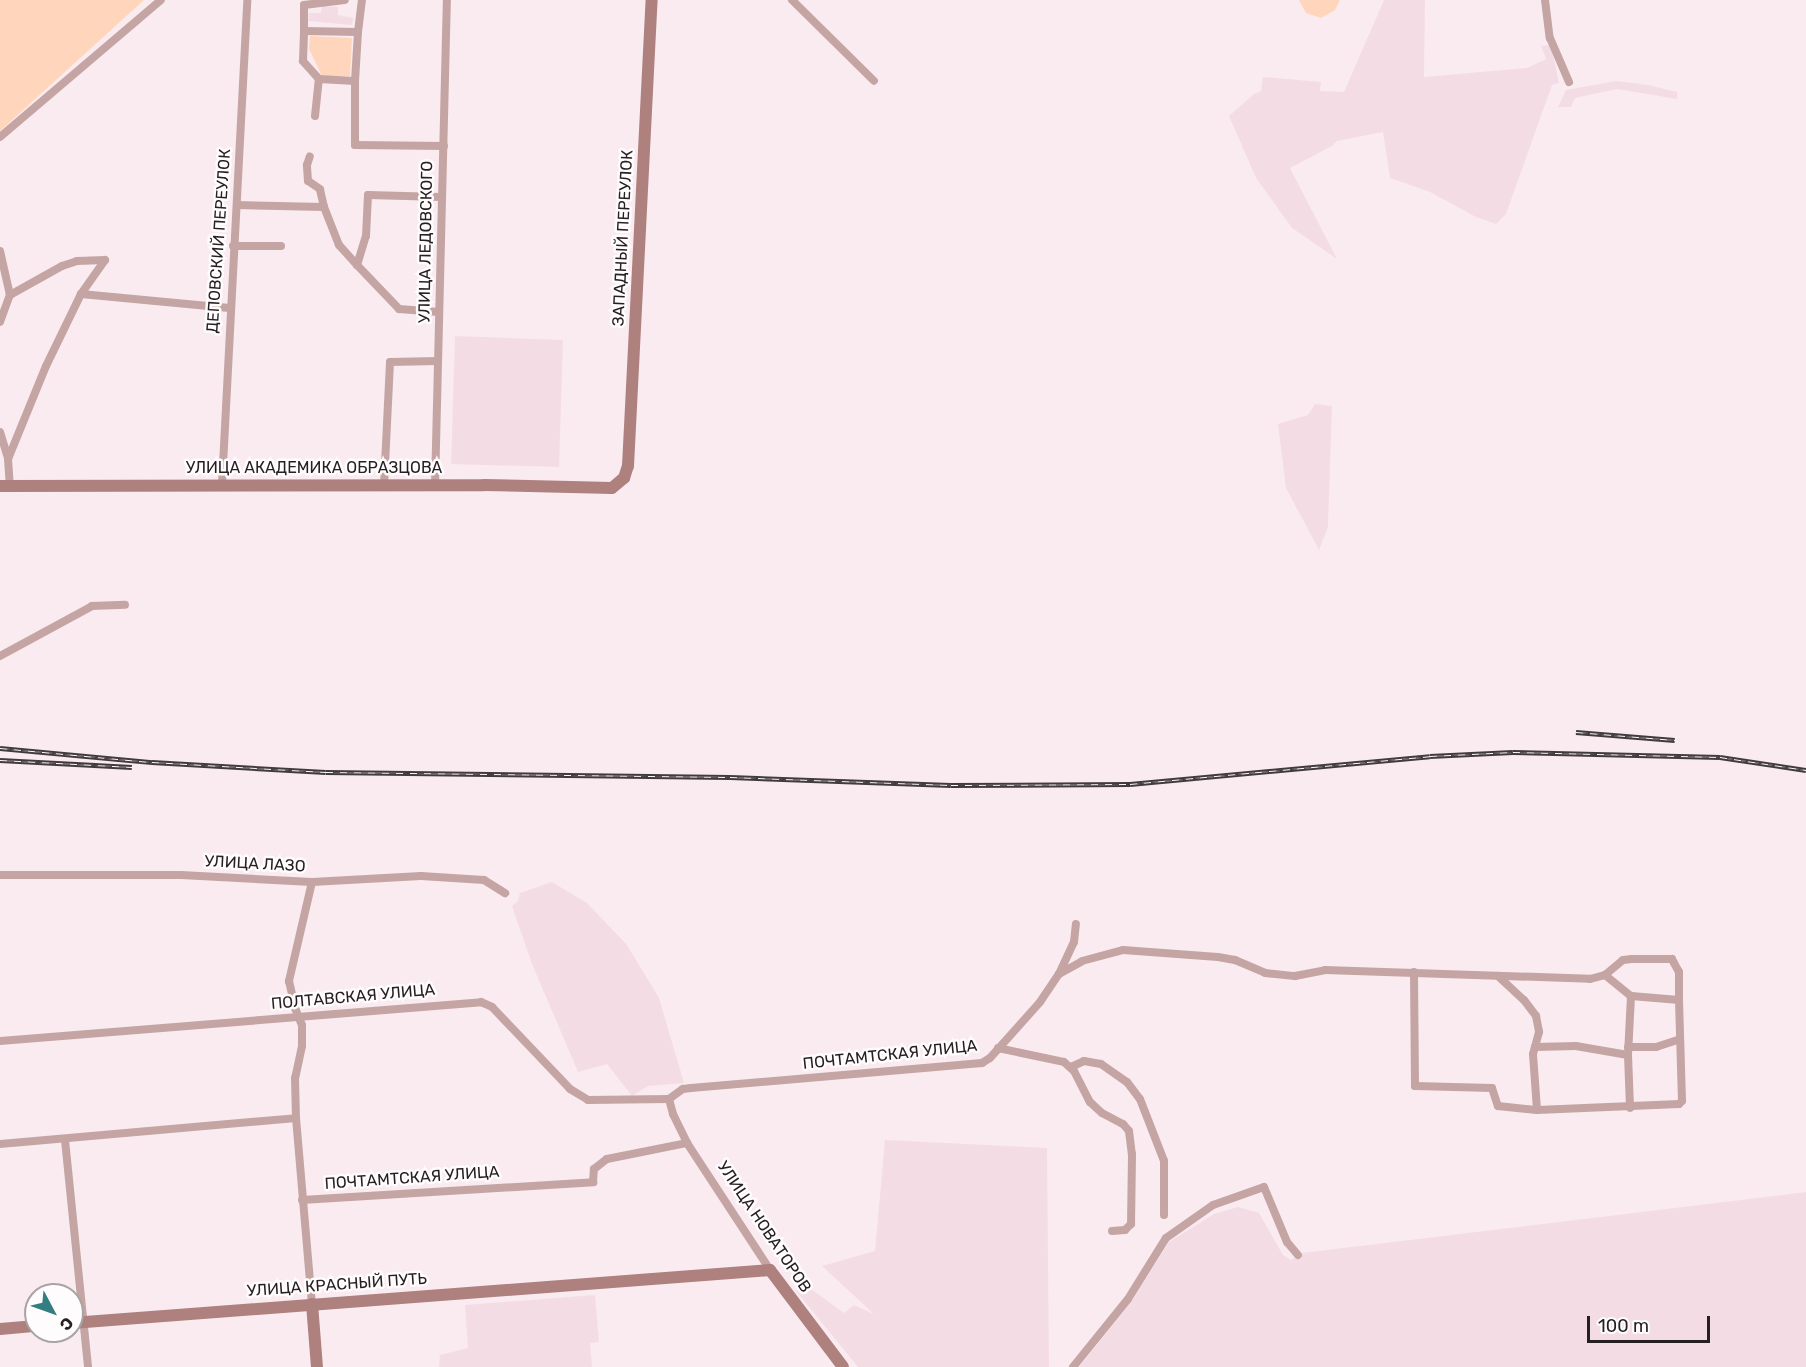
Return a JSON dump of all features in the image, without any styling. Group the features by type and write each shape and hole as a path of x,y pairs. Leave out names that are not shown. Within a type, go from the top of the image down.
{"street":[{"path":"0,137 161,0"},
{"name":"ДЕПОВСКИЙ ПЕРЕУЛОК","path":"222,484 229,308 248,0"},
{"path":"345,0 304,5 303,61 319,79 355,81"},
{"path":"362,0 355,81 355,145 444,146"},
{"name":"УЛИЦА ЛЕДОВСКОГО","path":"435,486 447,0"},
{"name":"ЗАПАДНЫЙ ПЕРЕУЛОК","path":"624,478 628,466 652,0"},
{"path":"792,0 874,81"},
{"path":"1545,0 1550,38 1569,82"},
{"path":"304,31 358,32"},
{"path":"315,116 319,79"},
{"path":"310,156 307,165 308,181 320,189 324,207 339,245 399,309 439,312"},
{"path":"357,265 366,236 368,195 442,197"},
{"path":"237,205 324,207"},
{"path":"233,246 281,246"},
{"path":"0,251 10,295 0,322"},
{"path":"5,486 8,459 46,366 81,294 105,260 77,261 62,266 10,295"},
{"path":"81,294 229,308"},
{"path":"384,485 390,362 438,361"},
{"path":"0,432 8,459"},
{"name":"УЛИЦА АКАДЕМИКА ОБРАЗЦОВА","path":"5,486 222,484 612,488 624,478"},
{"path":"0,656 92,606 125,605"},
{"name":"УЛИЦА ЛАЗО","path":"0,875 182,875 312,882 421,876 484,880 505,894"},
{"path":"312,882 289,972 291,993 302,1025 302,1046 295,1078 296,1118 317,1367"},
{"name":"ПОЧТАМТСКАЯ УЛИЦА","path":"669,1099 683,1089 691,1088 982,1063 1040,1002 1059,974 1074,942 1076,924"},
{"path":"1059,974 1082,961 1123,950 1218,957 1235,960 1266,974 1295,976 1325,970 1414,972 1590,979 1605,975 1623,960 1672,959 1678,972 1682,1101 1676,1106 1537,1110 1498,1106 1492,1088 1415,1086 1414,972"},
{"path":"1605,975 1631,996 1679,1000"},
{"path":"1498,976 1524,1000 1536,1016 1539,1032 1533,1054 1537,1110"},
{"path":"1630,1108 1628,1051 1631,996"},
{"name":"ПОЛТАВСКАЯ УЛИЦА","path":"0,1041 480,1002 492,1007 570,1089 588,1100 669,1099"},
{"path":"1535,1047 1576,1046 1628,1051 1656,1047 1680,1039"},
{"path":"998,1048 1064,1062 1071,1067 1090,1102 1102,1113 1123,1124 1131,1137 1131,1224 1125,1230 1112,1231"},
{"path":"1071,1067 1084,1061 1101,1064 1127,1082 1140,1100 1164,1161 1164,1215"},
{"name":"УЛИЦА НОВАТОРОВ","path":"669,1099 673,1114 687,1143 771,1270 843,1367"},
{"path":"0,1144 296,1118"},
{"path":"65,1140 75,1283"},
{"name":"ПОЧТАМТСКАЯ УЛИЦА","path":"302,1200 593,1182 594,1169 607,1159 687,1143"},
{"path":"1073,1367 1128,1299 1166,1238 1214,1204 1228,1202 1264,1186 1287,1242 1298,1255"},
{"name":"УЛИЦА КРАСНЫЙ ПУТЬ","path":"84,1322 771,1270"},
{"path":"0,1329 24,1327"},
{"path":"83,1343 88,1367"}],"shaded area":[{"path":"0,0 144,0 0,131"},
{"path":"1299,0 1340,0 1335,10 1321,18 1306,13"},
{"path":"1384,0 1425,0 1424,77 1527,68 1546,59 1541,46 1551,45 1559,83 1552,85 1506,214 1496,224 1476,217 1430,192 1390,178 1383,132 1337,141 1332,146 1290,168 1337,259 1292,228 1256,178 1229,116 1254,94 1261,91 1263,77 1321,82 1320,91 1344,92"},
{"path":"322,6 338,7 338,15 353,18 352,25 308,21 309,13 321,13"},
{"path":"310,36 352,38 350,76 322,76 309,49"},
{"path":"1616,81 1677,92 1677,99 1617,89 1575,98 1571,107 1558,107 1566,90"},
{"path":"455,336 563,340 559,467 451,464"},
{"path":"1315,404 1332,406 1328,527 1319,550 1286,488 1278,424 1308,415"},
{"path":"552,882 587,903 627,945 659,998 684,1083 648,1086 632,1096 607,1064 578,1072 532,964 512,906 518,901 520,893"},
{"path":"885,1140 1047,1148 1049,1367 858,1367 796,1291 807,1286 844,1313 854,1305 874,1314 822,1266 875,1251"},
{"path":"1806,1192 1806,1367 1079,1367 1129,1305 1169,1242 1214,1214 1238,1207 1259,1213 1283,1255 1291,1260 1302,1253"},
{"path":"595,1295 599,1342 590,1343 592,1367 439,1367 440,1355 468,1348 465,1305"}],"railway":[{"path":"1576,732 1675,740"},
{"path":"0,748 152,762 326,772 730,777 951,785 1130,784 1430,756 1513,752 1720,757 1806,770"},
{"path":"0,760 132,767"}]}
